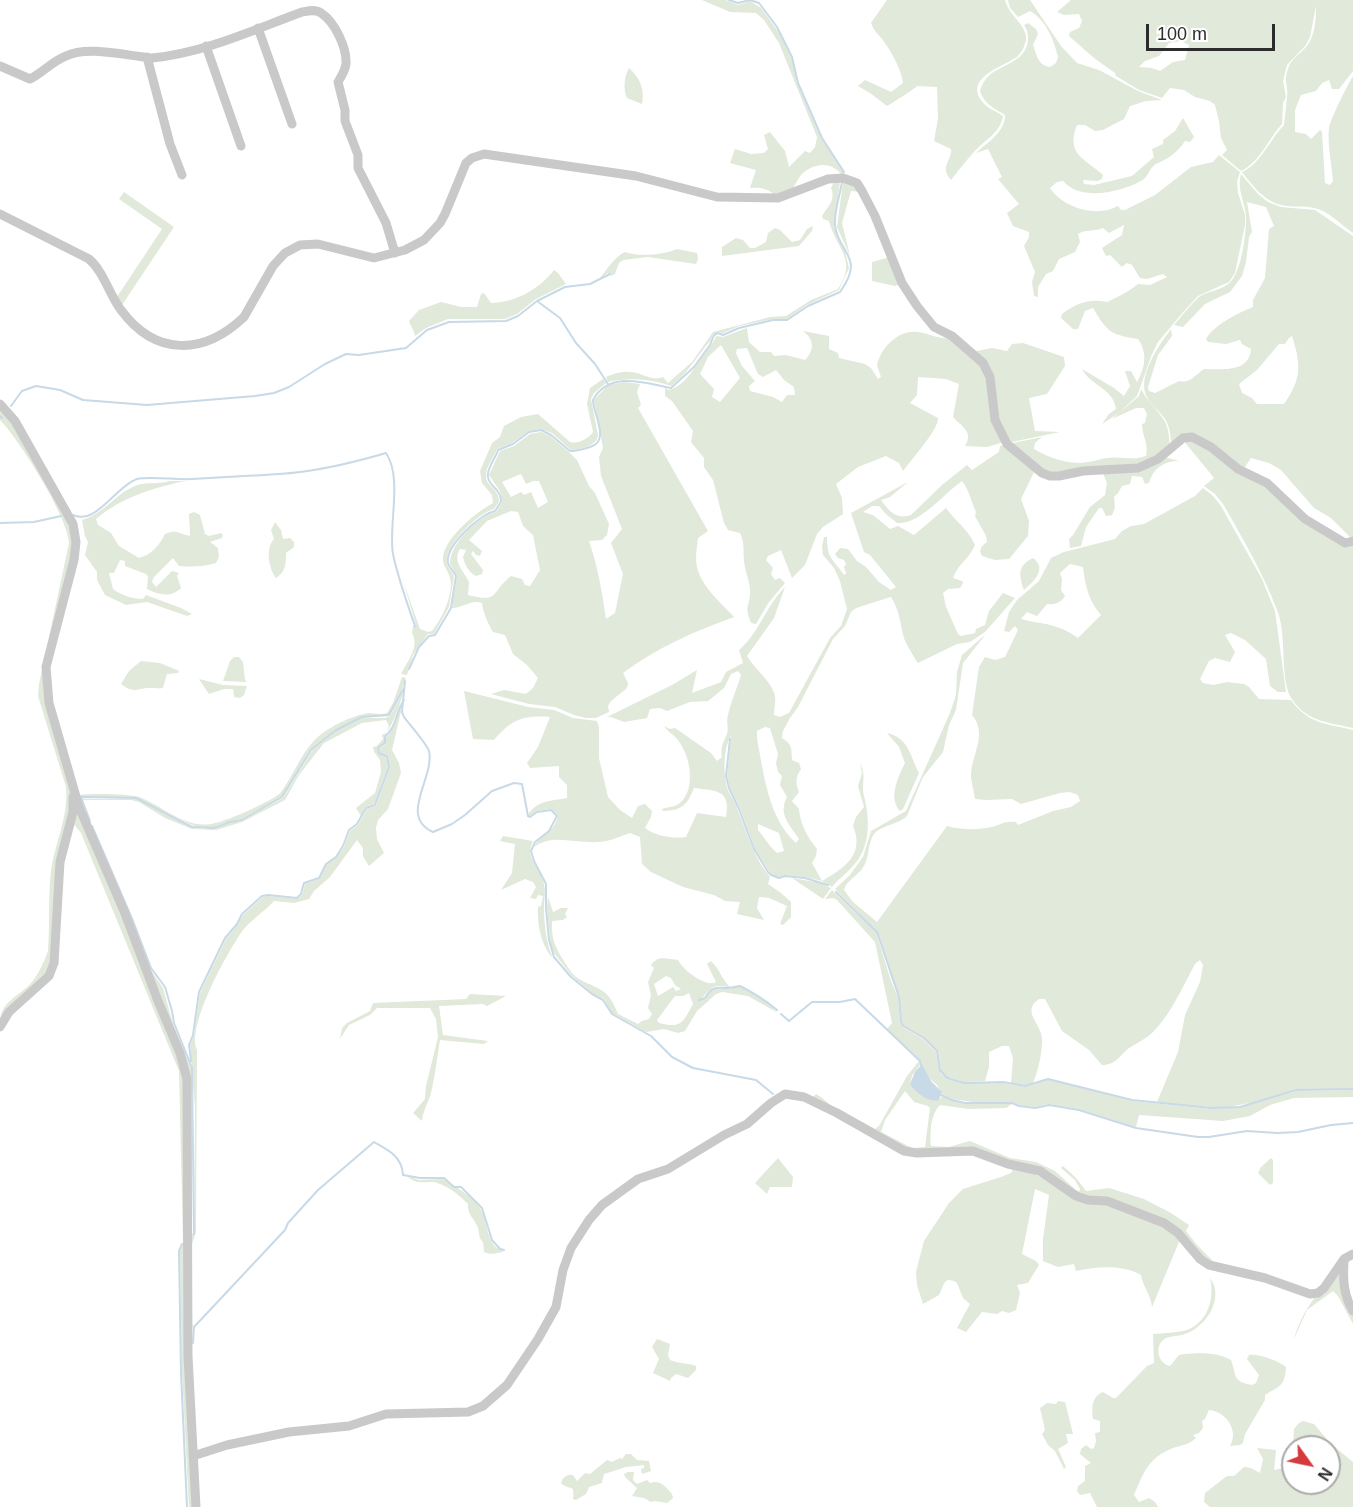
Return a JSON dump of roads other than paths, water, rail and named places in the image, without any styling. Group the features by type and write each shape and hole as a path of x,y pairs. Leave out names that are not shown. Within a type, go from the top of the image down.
{"street":[{"path":"0,66 30,79 62,58 79,52 147,57 177,54 302,12 321,13 335,29 346,61 346,67 338,82 345,110 345,121 358,155 358,168 386,223 395,253"},
{"path":"258,28 292,124"},
{"path":"206,46 241,146"},
{"path":"147,57 170,144 182,175"},
{"path":"0,214 89,259 97,266 119,308 136,327 156,341 182,346 202,342 227,331 244,317 273,266 285,253 300,244 318,244 374,258 405,250 424,240 440,223 462,170 472,158 484,154 636,176 717,197 778,198 828,179 843,178 856,183 862,191 880,226 902,282 917,306 934,327 952,336 983,363 990,377 995,420 1007,444 1042,473 1059,476 1083,471 1138,468 1158,459 1183,438 1192,437 1210,447 1238,469 1267,483 1305,519 1345,543 1353,541"},
{"path":"0,404 15,421 39,461 66,510 75,533 74,560 46,668 49,703 79,807 124,911 186,1071 188,1356 196,1507"},
{"path":"0,1027 9,1012 49,976 54,963 60,862 73,812 72,783"},
{"path":"193,1456 227,1445 289,1432 349,1426 386,1414 468,1412 483,1406 507,1385 538,1340 556,1307 563,1270 572,1248 589,1220 602,1205 638,1179 668,1169 724,1135 747,1124 785,1094 804,1097 845,1117 904,1151 917,1153 973,1151 1008,1164 1040,1171 1068,1192 1082,1199 1107,1201 1164,1223 1178,1233 1200,1258 1209,1264 1266,1278 1294,1290 1310,1294 1318,1293 1329,1283 1349,1256"},
{"path":"1349,1256 1343,1282 1347,1300 1353,1311"}],"water":[{"path":"922,1064 931,1081 942,1092 939,1100 923,1097 910,1084 915,1072"}],"waterway":[{"path":"729,0 738,3 750,0 759,3 777,27 792,57 798,83 822,138 844,172"},
{"path":"409,669 419,647 429,636 435,635 451,608 456,576 448,563 452,548 473,524 495,511 501,502 488,474 498,450 513,444 529,432 541,430 551,435 570,451 590,447 596,444 600,433 593,400 608,385 629,381 671,388 694,367 710,345 714,335 718,333 723,335 739,328 773,320 787,320 808,306 840,292 851,270 851,263 837,235 835,225 842,182"},
{"path":"11,406 22,391 36,386 60,390 83,400 147,405 274,393 289,387 325,364 346,354 359,355 406,348 427,330 449,322 506,321 518,316 537,301 565,287 590,284 610,274"},
{"path":"537,301 560,318 608,384"},
{"path":"73,515 81,517 90,515 137,479 192,479 292,473 386,453 394,475 393,554 415,626"},
{"path":"0,523 34,522 61,516"},
{"path":"405,681 402,712 429,751 427,773 418,806 418,816 423,825 433,832 452,824 465,815 492,791 514,783 522,784 528,816 551,810 557,816 549,831 535,842 531,851 546,884 549,940 554,957 571,977 603,1000 612,1014 651,1036 672,1057 693,1068 756,1080 773,1094"},
{"path":"90,821 81,797 136,798 192,827 213,828 242,820 282,797 311,750 336,730 362,717 389,715 404,688"},
{"path":"191,1061 189,1045 193,1035 199,992 225,938 242,914 262,896 297,898 301,894 304,883 319,878 326,864 336,857 349,830 357,824 366,808 375,805 389,767 387,756 379,753 378,748 385,743 385,736 389,733 404,700"},
{"path":"730,739 726,776 729,788 754,849 768,872 779,878 785,876 805,878 828,885"},
{"path":"92,826 151,968 165,987 174,1023 192,1068 194,1234"},
{"path":"836,892 877,932 899,997 901,1022 903,1026 924,1038 937,1051 940,1070 950,1079 965,1083 1003,1082 1025,1086 1048,1079 1132,1100 1211,1108 1240,1107 1296,1090 1353,1089"},
{"path":"699,1000 705,998 715,988 740,986 777,1010"},
{"path":"781,1014 789,1021 812,1002 840,1002 855,999 920,1061 921,1065"},
{"path":"939,1094 965,1103 1012,1103 1035,1108 1049,1105 1079,1110 1136,1128 1198,1137 1247,1131 1298,1132 1353,1123"},
{"path":"193,1343 194,1327 285,1230 288,1223 318,1190 374,1142 397,1158 403,1175 444,1178 454,1187 461,1187 482,1208 492,1240 504,1250"},
{"path":"182,1244 179,1251 181,1372 187,1507"}]}
